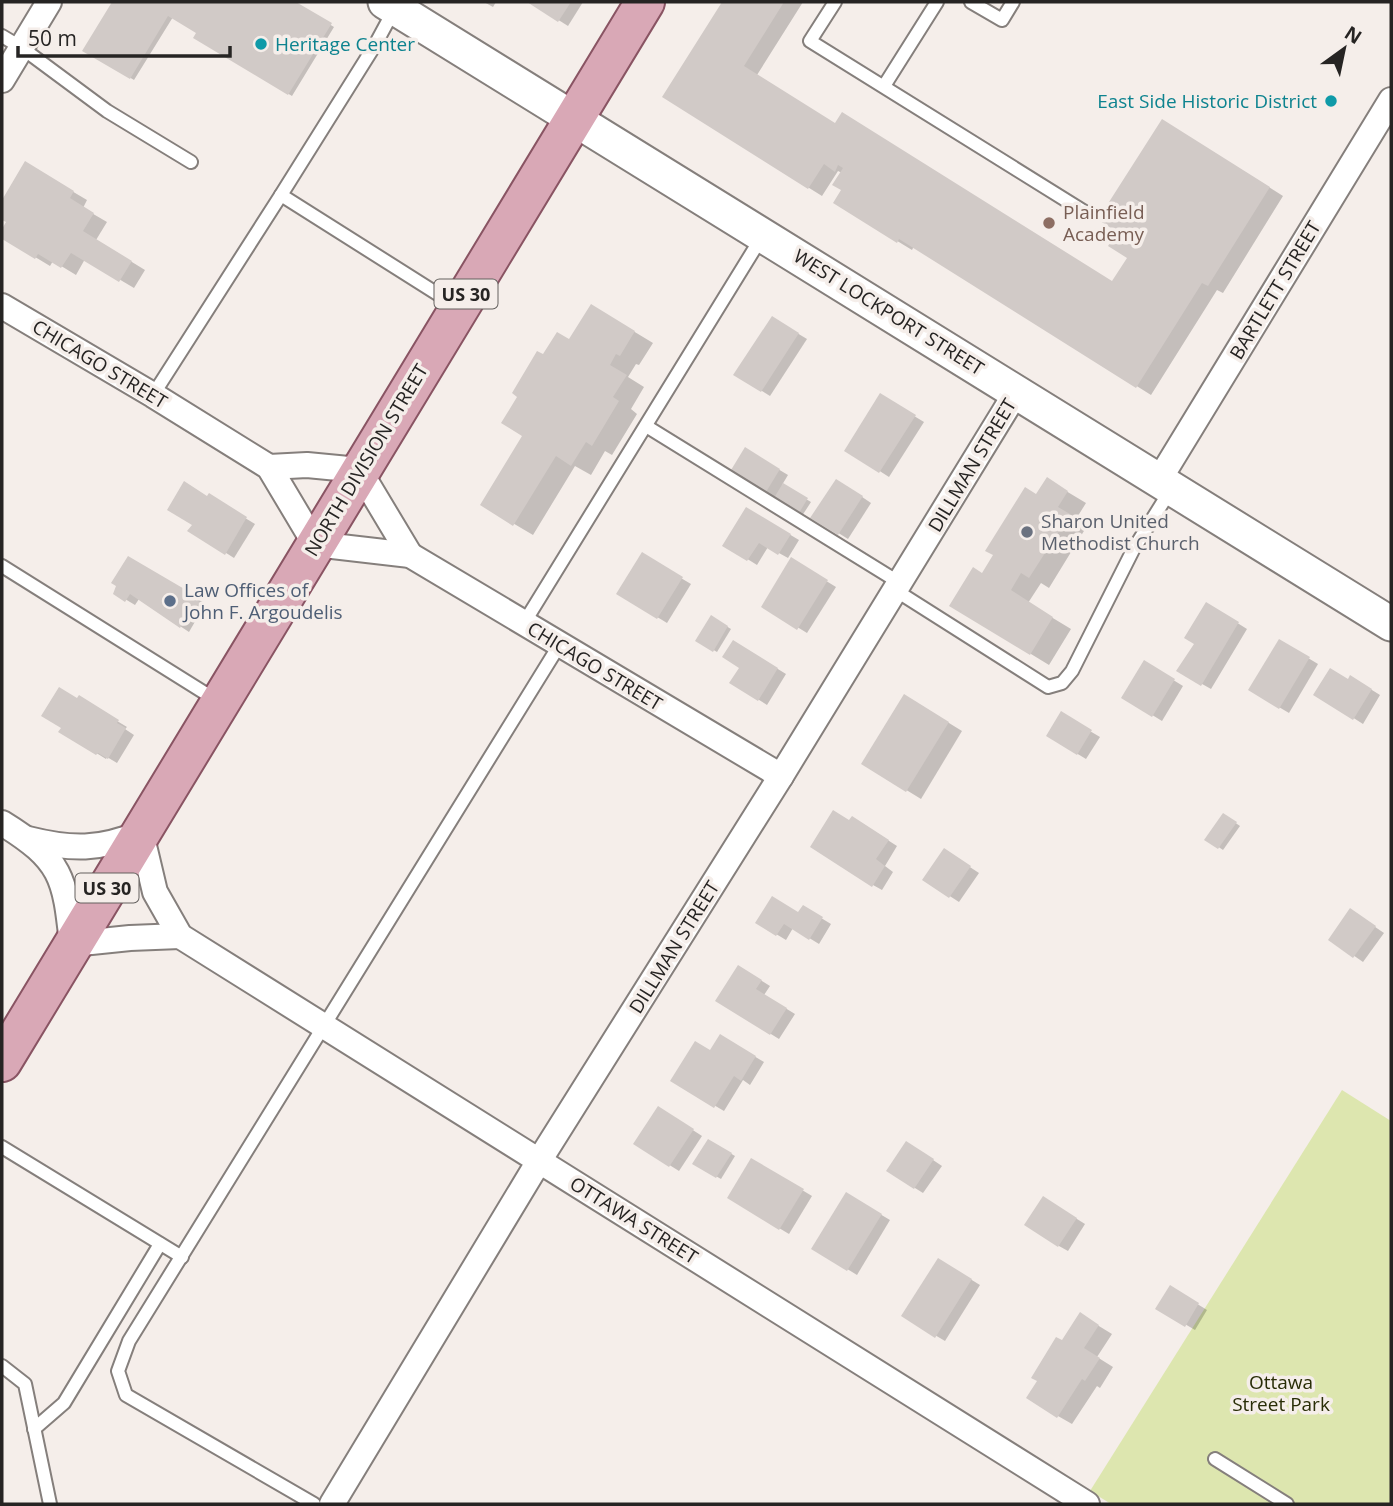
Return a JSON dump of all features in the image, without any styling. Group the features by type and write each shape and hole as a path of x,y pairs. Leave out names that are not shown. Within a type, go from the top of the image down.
{"main road":[{"name":"NORTH DIVISION STREET","path":"2,1062 645,2"},
{"name":"WEST LOCKPORT STREET","path":"390,5 1391,624"}],"street":[{"path":"2,80 12,42 50,2"},
{"name":"BARTLETT STREET","path":"1165,484 1390,104"},
{"name":"CHICAGO STREET","path":"2,306 269,467 315,544 410,555 781,776"},
{"name":"DILLMAN STREET","path":"332,1504 539,1161 781,776 1017,391"},
{"path":"269,467 307,465 359,470"},
{"name":"CHICAGO STREET","path":"359,470 410,555"},
{"path":"2,823 28,839 58,847 93,848 114,844 141,833"},
{"name":"OTTAWA STREET","path":"141,833 155,892 180,936 1087,1504"},
{"path":"28,839 60,875 66,893 72,944 180,936"}],"lane":[{"path":"835,2 810,41 1088,214"},
{"path":"884,86 937,2"},
{"path":"971,2 1002,20 1013,2"},
{"path":"153,395 375,44 390,5"},
{"path":"12,42 107,111 191,162"},
{"path":"281,195 458,307"},
{"path":"524,623 764,235"},
{"path":"646,426 1048,687 1062,683 1072,671 1165,484"},
{"path":"2,566 219,702"},
{"path":"314,1504 126,1395 118,1371 129,1340 560,644"},
{"path":"2,1147 182,1257"},
{"path":"34,1429 64,1403 160,1244"},
{"path":"2,1366 25,1384 50,1504"},
{"path":"1214,1460 1287,1504"}],"green space":[{"name":"Ottawa Street Park","path":"1342,1090 1391,1121 1391,1504 1111,1504 1090,1491"}],"building":[{"name":"Heritage Center","path":"112,2 296,2 332,23 288,95 193,38 196,33 168,16 130,79 82,51"},
{"path":"527,2 571,2 558,22"},
{"path":"722,2 784,2 744,66 835,123 842,112 1112,281 1127,258 1108,246 1117,232 1100,221 1104,214 1102,213 1162,119 1270,187 1208,286 1202,283 1136,388 899,239 897,243 833,203 841,190 832,185 843,168 838,165 835,172 824,164 808,189 662,97"},
{"path":"25,161 74,191 70,198 94,213 83,231 132,261 119,282 71,253 61,268 38,254 35,259 2,239 2,229 6,222 2,220 2,200"},
{"path":"591,304 635,331 620,356 616,354 610,365 627,375 613,397 619,401 592,446 586,442 571,466 556,456 513,526 480,505 522,436 501,423 517,397 512,393 537,351 543,354 557,332 569,339"},
{"path":"772,316 799,333 761,392 733,375"},
{"path":"880,393 916,415 879,473 844,451"},
{"path":"745,447 780,469 763,497 728,475"},
{"path":"1047,477 1068,491 1058,507 1070,514 1029,578 1021,573 1011,590 1053,617 1030,655 949,606 973,567 982,573 993,555 985,551 1025,487 1036,494"},
{"path":"836,479 863,496 838,535 810,518"},
{"path":"184,481 247,517 225,555 187,531 192,525 167,510"},
{"path":"783,483 808,498 796,518 771,503"},
{"path":"746,507 791,534 778,555 759,543 747,561 722,546"},
{"path":"642,552 683,577 657,619 616,594"},
{"path":"128,556 198,597 196,600 200,602 193,612 190,610 180,628 130,594 125,602 113,594 116,586 111,583"},
{"path":"791,557 828,580 797,630 761,607"},
{"path":"1206,602 1239,622 1201,686 1176,671 1194,644 1184,638"},
{"path":"711,615 728,626 713,652 695,641"},
{"path":"1279,639 1310,657 1279,709 1248,690"},
{"path":"733,640 778,668 758,701 729,683 739,668 722,657"},
{"path":"1144,660 1175,679 1152,717 1121,698"},
{"path":"1330,668 1348,679 1350,675 1372,689 1353,720 1313,695"},
{"path":"59,687 77,698 79,695 119,720 117,723 126,728 108,759 98,753 96,755 58,732 61,728 41,716"},
{"path":"904,694 949,722 906,792 861,764"},
{"path":"1061,711 1092,730 1077,755 1046,736"},
{"path":"833,810 849,820 852,816 889,840 876,859 885,866 872,887 810,847"},
{"path":"1223,813 1237,822 1218,849 1204,840"},
{"path":"944,848 971,866 949,898 922,880"},
{"path":"772,896 798,912 803,905 823,917 809,940 784,924 776,936 755,923"},
{"path":"1350,908 1376,926 1353,958 1328,940"},
{"path":"738,965 762,980 756,989 787,1008 770,1035 715,1001"},
{"path":"720,1034 756,1056 741,1081 734,1076 714,1108 670,1081 695,1041 710,1050"},
{"path":"658,1106 694,1129 669,1167 633,1144"},
{"path":"708,1139 732,1153 716,1178 692,1164"},
{"path":"906,1141 934,1159 914,1189 886,1171"},
{"path":"751,1158 804,1189 779,1230 727,1198"},
{"path":"846,1192 882,1214 847,1271 811,1249"},
{"path":"1043,1196 1077,1218 1058,1247 1024,1225"},
{"path":"938,1258 972,1279 935,1338 901,1316"},
{"path":"1170,1285 1199,1303 1185,1327 1155,1309"},
{"path":"1080,1312 1099,1325 1084,1348 1100,1358 1085,1381 1082,1379 1057,1418 1026,1398 1037,1381 1031,1378 1056,1337 1062,1340"}],"place":[{"name":"Heritage Center","path":"261,44"},
{"name":"East Side Historic District","path":"1331,101"},
{"name":"Plainfield Academy","path":"1049,223"},
{"name":"Sharon United Methodist Church","path":"1027,532"},
{"name":"Law Offices of John F. Argoudelis","path":"170,601"}]}
